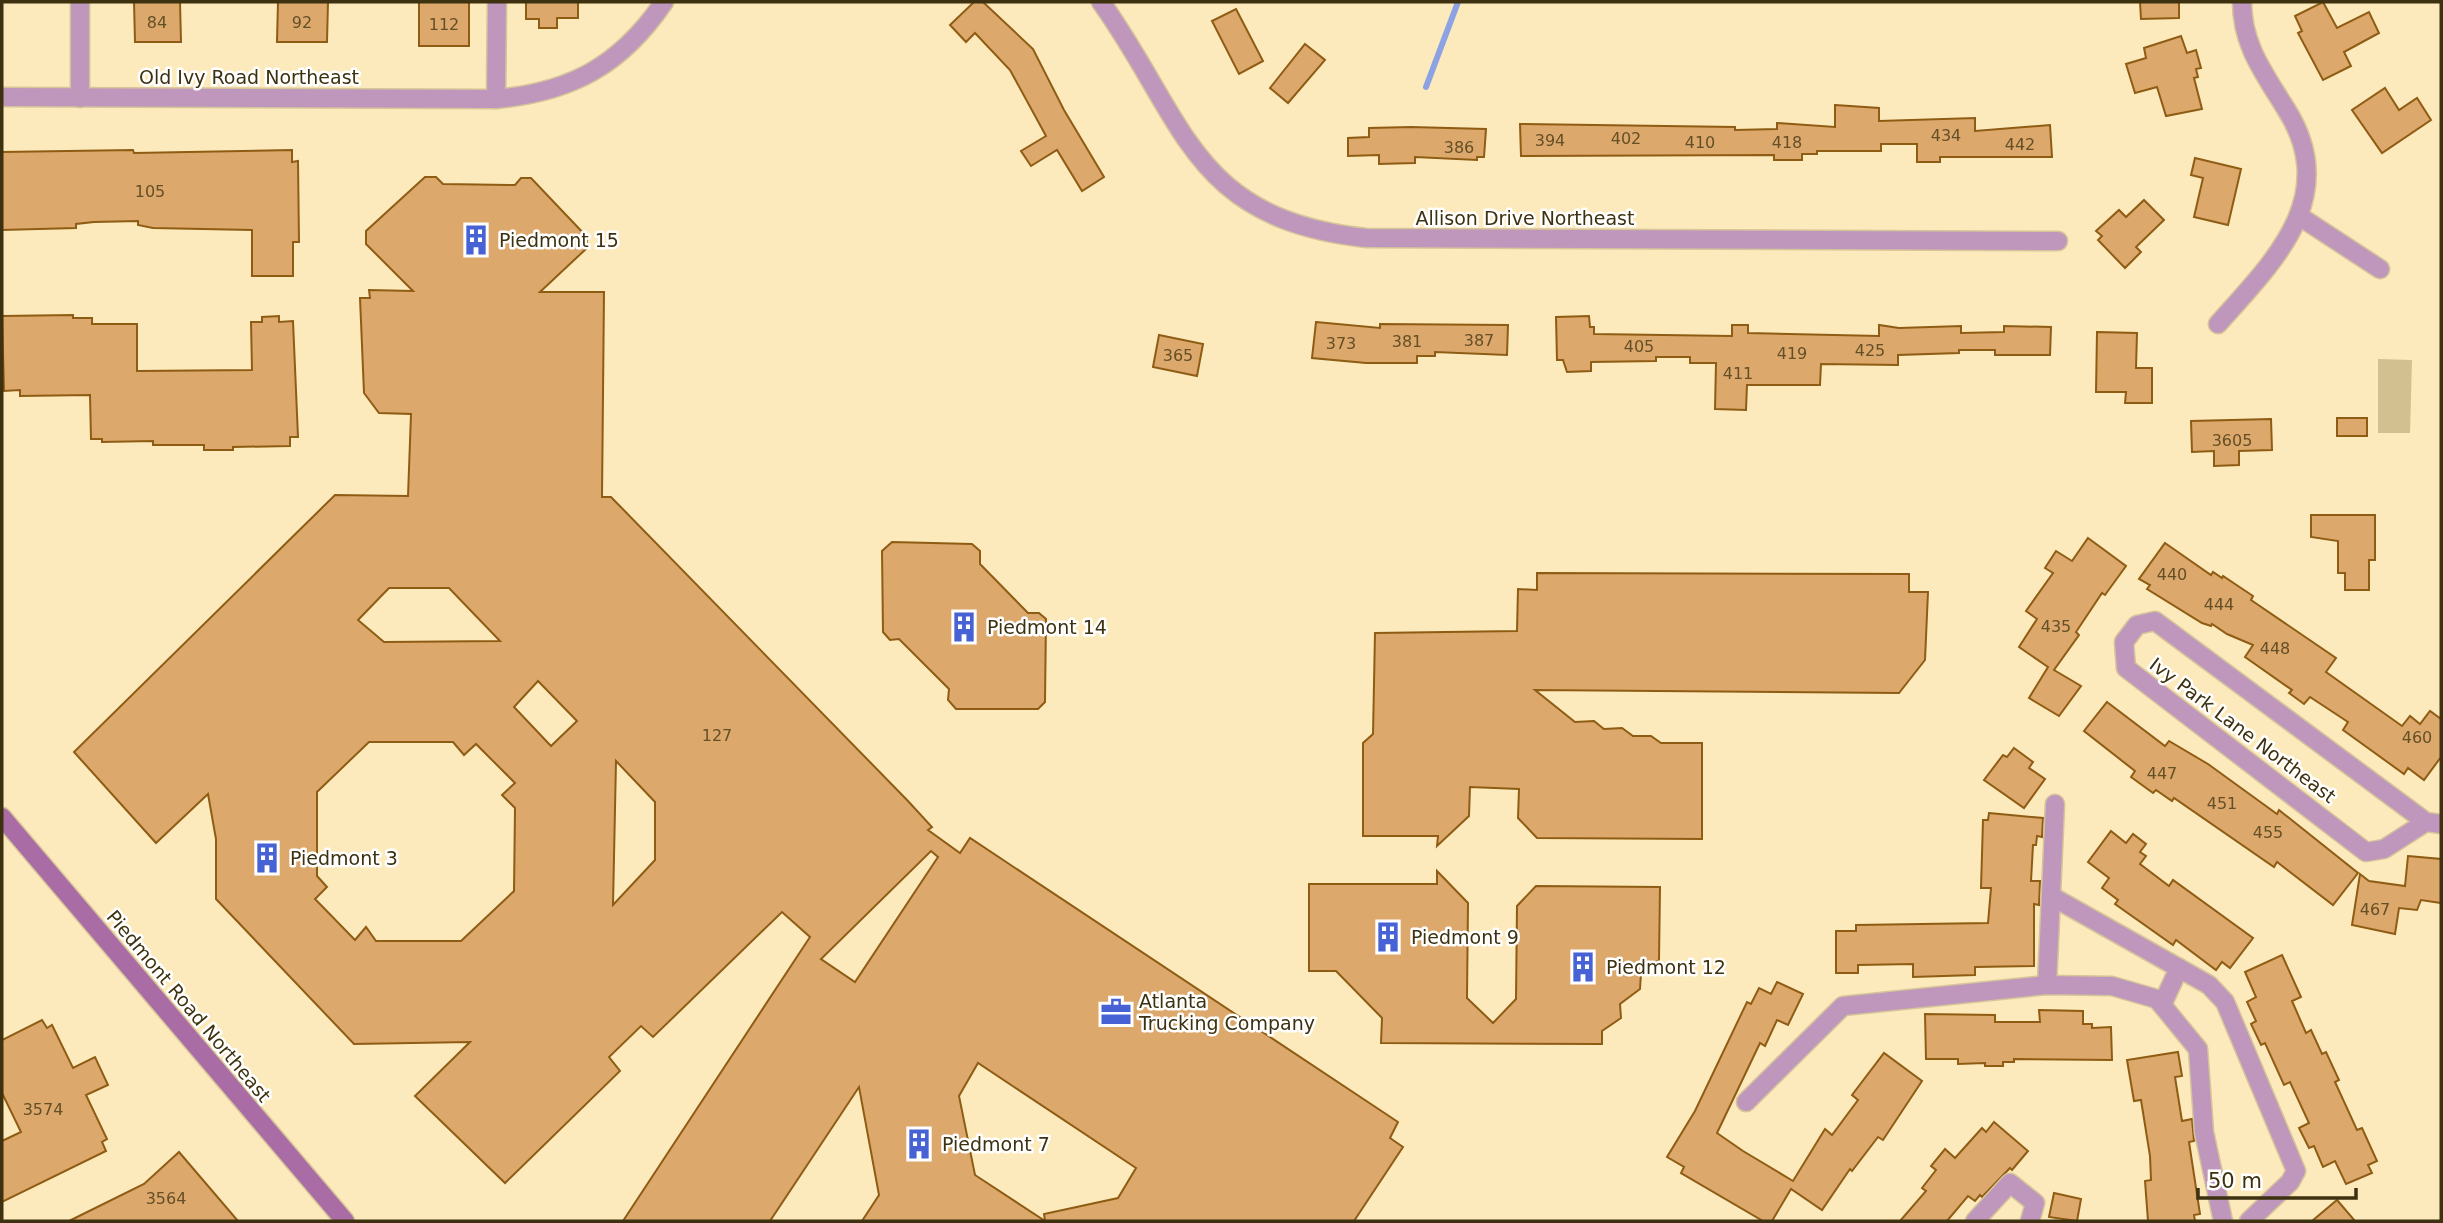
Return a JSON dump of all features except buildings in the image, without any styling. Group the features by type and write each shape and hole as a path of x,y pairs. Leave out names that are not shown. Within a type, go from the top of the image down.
{"main road":[{"name":"Piedmont Road Northeast","path":"2,817 345,1221"}],"street":[{"path":"80,2 80,98"},
{"path":"496,99 497,2"},
{"name":"Old Ivy Road Northeast","path":"2,97 496,99 557,89 585,77 631,45 664,2"},
{"name":"Allison Drive Northeast","path":"1101,2 1177,130 1206,167 1243,199 1267,212 1331,234 1366,238 2059,242"},
{"path":"2218,324 2280,254 2300,216 2306,177 2301,140 2288,112 2254,60 2247,40 2242,2"},
{"path":"2300,216 2380,269"},
{"name":"Ivy Park Lane Northeast","path":"2155,621 2434,823 2384,849 2367,852 2126,668 2124,642 2137,625 2155,621"},
{"path":"2047,985 2055,804"},
{"path":"2051,896 2208,985 2225,1002 2296,1171 2290,1182 2249,1221"},
{"path":"2162,1004 2179,968"},
{"path":"1746,1102 1843,1006 2047,985 2112,986 2157,999 2198,1049 2204,1132 2223,1221"},
{"path":"1975,1221 2010,1183 2035,1203 2030,1221"}],"shaded area":[{"path":"2378,359 2412,360 2410,433 2378,433"}],"waterway":[{"path":"1426,87 1458,2"}],"place":[{"name":"Piedmont 15","path":"476,240"},
{"name":"Piedmont 14","path":"964,627"},
{"name":"Piedmont 3","path":"267,858"},
{"name":"Piedmont 9","path":"1388,937"},
{"name":"Piedmont 12","path":"1583,967"},
{"name":"Atlanta Trucking Company","path":"1116,1012"},
{"name":"Piedmont 7","path":"919,1144"}]}
